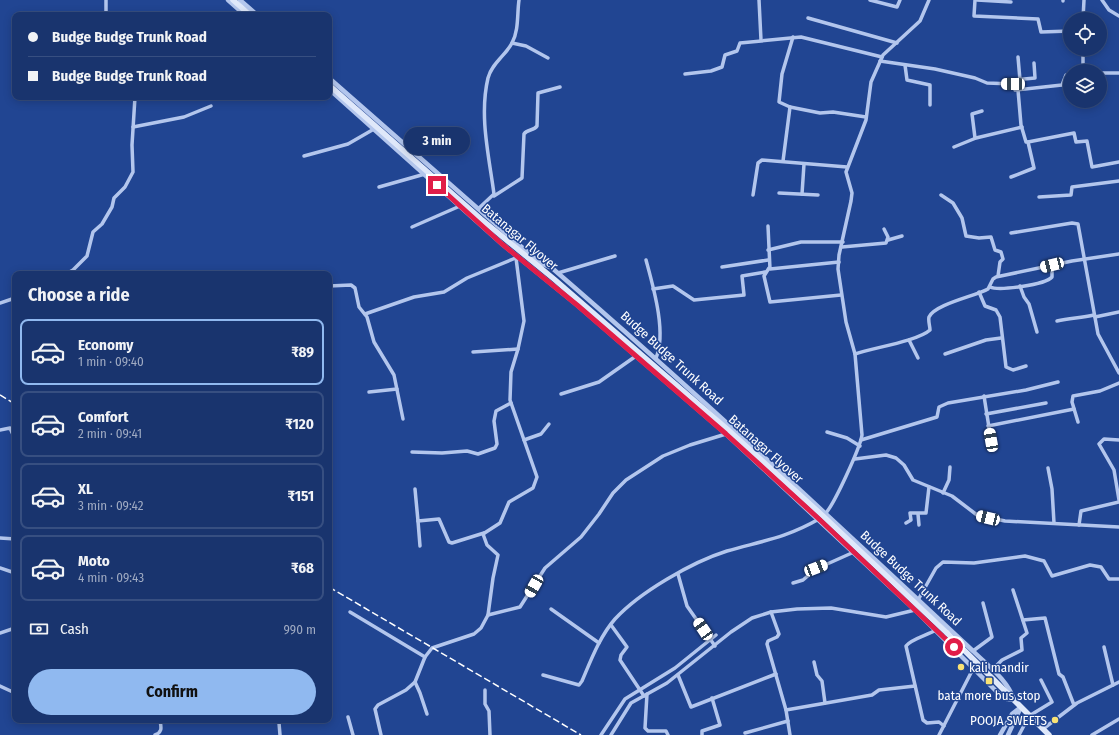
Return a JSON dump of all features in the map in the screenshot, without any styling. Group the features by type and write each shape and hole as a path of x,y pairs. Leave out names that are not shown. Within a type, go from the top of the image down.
{"main road":[{"path":"233,0 247,12"},
{"name":"Batanagar Flyover","path":"332,87 481,219 554,279 726,428 823,516 1021,707"},
{"path":"1021,707 1049,735"}],"street":[{"path":"106,0 106,12"},
{"path":"228,0 241,11"},
{"path":"240,0 254,12"},
{"path":"493,197 484,112 488,77 495,65 512,43 517,23 519,0"},
{"path":"759,0 761,40"},
{"path":"870,0 897,7 900,0"},
{"path":"543,674 579,685 599,643 611,625 636,600 699,562 725,552 791,534 827,513 855,459 862,440 855,354 841,296 839,262 852,192 846,177 847,167 866,117 869,88 880,61 882,57 920,21 929,0"},
{"path":"1011,2 976,0 974,16 1038,19 1041,32 1063,31"},
{"path":"1083,12 1084,0"},
{"path":"1102,0 1110,10 1119,16"},
{"path":"808,18 897,43"},
{"path":"793,37 782,74 778,100 780,104 820,113 833,112 866,117"},
{"path":"685,74 712,71 722,67 724,55 737,51 740,43 793,37 806,38 882,57"},
{"path":"512,43 526,46 548,58"},
{"path":"1018,58 1020,80"},
{"path":"880,61 934,69 974,78 987,83 1013,84 1014,81 1035,78 1034,63"},
{"path":"905,65 907,80 930,85 930,105"},
{"path":"1107,73 1119,73"},
{"name":"Budge Budge Trunk Road","path":"332,81 540,263 552,268 656,358 827,513 992,670 1010,689 1014,700"},
{"path":"1013,84 1014,90 1018,90 1062,85 1063,83"},
{"path":"478,209 522,178 524,134 537,126 538,93 560,87"},
{"path":"1011,177 1033,168 1028,142 1026,142 1022,128 1018,90"},
{"name":"Budge Budge Trunk Road","path":"332,92 517,258 636,356 726,434 911,606 1003,697 1014,700"},
{"path":"75,271 89,253 93,232 102,224 112,207 114,198 125,187 133,172 133,127 136,100"},
{"path":"133,127 184,117 211,106"},
{"path":"783,161 790,107"},
{"path":"975,138 972,114 982,111"},
{"path":"954,147 975,138 1022,128"},
{"path":"304,156 348,144 374,129"},
{"path":"1028,142 1074,133 1076,142 1086,141 1092,167 1119,162"},
{"path":"753,195 760,160 847,167"},
{"path":"802,194 804,164"},
{"path":"379,187 425,174"},
{"path":"1039,197 1071,194 1072,187 1119,180"},
{"path":"779,193 818,195"},
{"path":"941,195 953,203 962,218 966,236 979,238 991,237 995,250 1001,252 1003,259 1000,262 998,276"},
{"path":"412,227 460,206"},
{"path":"1011,233 1076,223 1079,226 1094,316 1101,341 1119,371"},
{"path":"768,226 769,268"},
{"path":"884,228 888,240"},
{"path":"842,247 883,244 888,240 902,236"},
{"path":"768,250 801,242 843,242"},
{"path":"365,314 414,297 444,292 467,278 517,258 525,250"},
{"path":"855,354 909,340 928,332 930,328 930,316 938,310 964,297 990,287 993,279 998,276 1119,254"},
{"path":"558,273 615,256"},
{"path":"418,521 439,519 450,543 484,532 500,523 509,502 529,491 536,484 534,467 511,403 512,372 524,321 517,258"},
{"path":"646,260 653,289 660,340 660,348 656,358"},
{"path":"722,267 768,260"},
{"path":"769,268 771,270 839,262"},
{"path":"990,287 997,290 1049,280 1052,277 1052,265"},
{"path":"653,289 673,286 694,300 744,295 742,276 765,272 769,268"},
{"path":"765,272 764,276 770,302 841,296"},
{"path":"332,286 354,286 359,307 365,314 374,342 391,370 403,419"},
{"path":"1020,286 1024,297 1029,304 1037,332"},
{"path":"979,292 985,306 998,313 1004,362 1007,369 1013,370 1026,366"},
{"path":"0,303 12,299"},
{"path":"1057,321 1067,319 1077,320 1119,312"},
{"path":"945,354 986,340 1002,338"},
{"path":"909,340 918,358"},
{"path":"473,352 518,349"},
{"path":"560,394 598,382 636,356"},
{"path":"862,440 935,418 938,416 938,409 940,406 984,396 1026,390 1058,382"},
{"path":"1078,422 1074,409 1073,396 1100,391 1119,383"},
{"path":"369,392 397,390"},
{"path":"984,396 991,440"},
{"path":"412,452 442,453 467,451 478,454 495,448 497,444 494,421 496,411 511,403"},
{"path":"986,414 1046,403"},
{"path":"988,426 1074,409"},
{"path":"524,440 540,434 548,424"},
{"path":"0,430 10,428 12,432"},
{"path":"827,432 847,438 860,446"},
{"path":"488,615 520,607 545,568 581,537 597,518 613,493 626,480 663,456 686,446 726,434"},
{"path":"1079,525 1081,511 1119,501 1114,470 1100,448 1099,442 1104,439 1119,440"},
{"path":"855,459 886,455 896,458 904,465 913,480 959,500 977,515 1005,521 1119,526"},
{"path":"943,492 952,472 950,467"},
{"path":"1048,468 1052,489 1054,523"},
{"path":"906,523 911,520 910,513 926,513 929,487"},
{"path":"415,490 420,546"},
{"path":"918,514 919,525"},
{"path":"380,735 375,709 378,705 406,690 415,682 425,657 432,648 474,634 481,628 488,615 498,555 487,545 484,532"},
{"path":"0,538 12,539"},
{"path":"793,583 803,580 816,568 854,552"},
{"path":"917,599 936,568 943,562 982,562 1025,556 1044,561 1052,576 1094,564 1101,566 1109,579 1119,579"},
{"path":"0,568 12,572"},
{"path":"678,574 687,606 715,646"},
{"path":"992,670 1002,660 1022,650 1021,638 1026,633 1013,590"},
{"path":"972,651 992,637 983,603"},
{"path":"552,608 599,643"},
{"path":"601,735 625,699 643,693 678,675 748,620 771,612 831,608 886,617 896,616 915,610"},
{"path":"350,612 425,657"},
{"path":"771,612 779,634 767,643 786,710 790,735"},
{"path":"1023,620 1045,618 1059,674 1063,678 1074,705"},
{"path":"611,625 627,647 621,654 620,660 643,693 645,728 648,730 666,731 668,735"},
{"path":"0,633 12,629"},
{"path":"936,630 909,643 906,646 924,722 939,722 944,726"},
{"path":"611,735 628,706 716,635"},
{"path":"1104,647 1113,685"},
{"path":"814,662 817,675 822,681 825,703"},
{"path":"939,735 974,667"},
{"path":"678,675 690,706 776,674"},
{"path":"1019,735 1029,716 1052,702 1041,680"},
{"path":"415,682 427,714"},
{"path":"1043,728 1074,705 1119,682"},
{"path":"0,686 12,691"},
{"path":"786,710 874,694 879,690 915,686"},
{"path":"485,690 485,704 489,711 490,735"},
{"path":"702,735 701,732 704,730 720,725 712,698"},
{"path":"1000,735 1012,714 1021,707"},
{"path":"1008,735 1021,707"},
{"path":"348,717 353,735"},
{"path":"1092,735 1119,719"},
{"path":"745,733 788,721"},
{"path":"155,735 161,729 160,723"},
{"path":"279,723 280,735"}],"railway":[{"path":"0,395 12,402"},
{"path":"332,589 581,735"}],"place":[{"name":"kali mandir","path":"961,667"},
{"name":"bata more bus stop","path":"989,681"},
{"name":"POOJA SWEETS","path":"1055,720"}],"route":[{"path":"437,185 502,244 577,305 726,434 819,519 954,647"}]}
